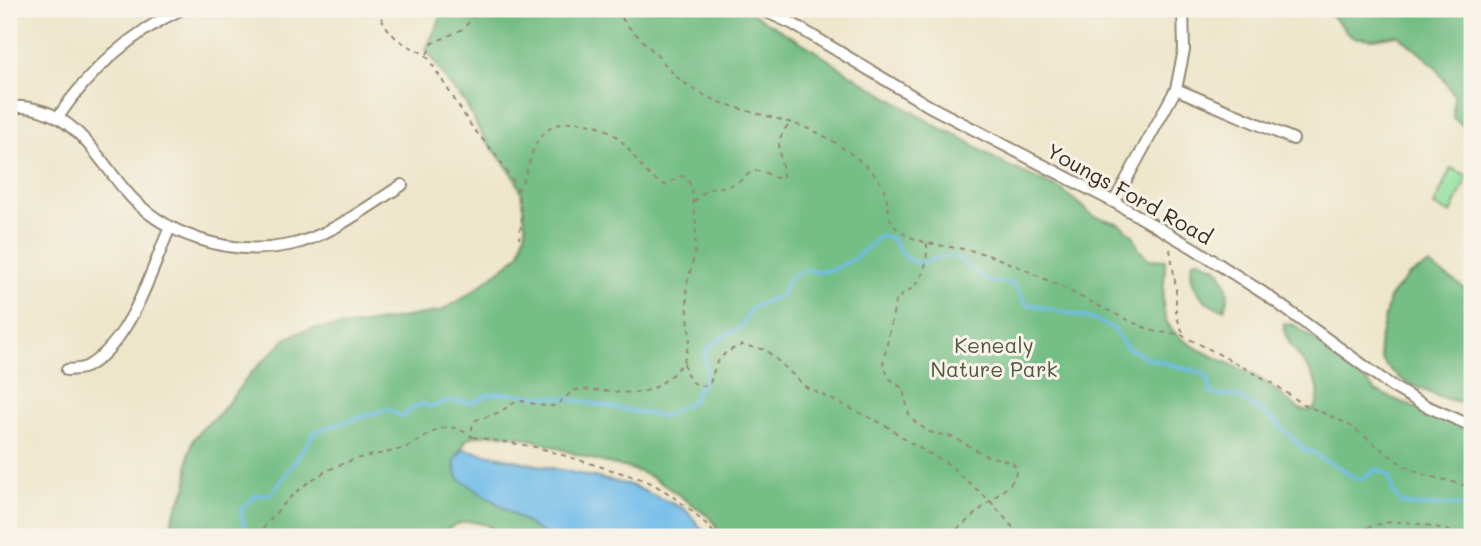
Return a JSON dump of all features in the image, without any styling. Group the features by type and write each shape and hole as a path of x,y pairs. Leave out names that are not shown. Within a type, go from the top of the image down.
{"street":[{"path":"58,117 103,61 161,19 182,9"},
{"name":"Youngs Ford Road","path":"760,9 793,24 929,106 1114,202 1265,294 1393,387 1426,406 1472,426"},
{"path":"1114,202 1176,89 1184,50 1183,9"},
{"path":"1176,89 1293,139"},
{"path":"9,107 44,111 58,117 85,137 126,192 148,213 170,228 207,242 252,249 290,245 326,231 402,185"},
{"path":"67,370 86,368 111,348 135,309 170,228"}],"path":[{"path":"376,9 391,34 400,43 426,55 468,121 504,166 518,189 522,218 519,239"},
{"path":"426,55 433,43 463,29 480,9"},
{"path":"617,9 630,29 687,85 701,94 819,133 856,158 882,187 889,220 905,235 982,252 1156,332 1184,337 1252,372 1303,404 1349,424 1404,466 1472,490"},
{"path":"518,189 528,171 539,137 550,127 568,122 590,125 616,136 649,174 662,184 666,185 676,178 685,177 691,185 696,240 686,289 690,339 684,361 687,377 696,385 704,386 710,383 716,365 726,352 742,345 766,350 806,387 897,431 914,445 947,463 991,502 1021,537"},
{"path":"693,202 708,189 734,184 752,172 757,171 776,179 783,178 778,143 780,135 790,123"},
{"path":"1174,238 1170,253 1176,288 1174,303 1184,337"},
{"path":"927,242 927,260 923,275 910,290 898,297 895,304 884,357 885,371 903,389 909,415 921,428 953,438 985,455 1015,464 1017,472 1014,479 991,502 948,537"},
{"path":"471,437 476,420 500,412 515,402 548,407 581,389 631,393 646,391 666,381 684,361"},
{"path":"257,537 275,511 294,492 322,473 355,460 407,447 439,428 452,427 471,437 536,447 645,480 662,488 692,510 718,537"},
{"path":"1349,537 1373,526 1395,522 1438,528 1466,537"},
{"path":"809,537 841,532 851,532 863,537"}],"green space":[{"name":"Kenealy Nature Park","path":"445,9 744,9 938,127 1002,163 1062,190 1094,216 1120,224 1134,236 1139,250 1149,259 1165,260 1163,309 1174,332 1196,348 1260,379 1299,409 1313,410 1318,398 1318,387 1290,344 1284,323 1294,325 1355,368 1375,391 1472,432 1472,537 714,537 717,533 716,526 709,517 651,477 529,439 498,434 467,439 454,462 458,478 548,537 505,537 484,524 468,521 454,525 436,537 169,537 173,516 187,486 189,454 193,440 220,413 251,373 286,339 312,329 360,325 441,311 462,299 520,253 526,229 521,191 514,176 482,135 465,102 451,87 426,49"},
{"path":"1325,9 1472,9 1472,132 1453,118 1454,95 1434,65 1398,35 1374,39 1352,37"},
{"path":"1451,168 1468,176 1451,214 1434,206"},
{"path":"1199,260 1215,267 1222,275 1228,293 1224,309 1209,303 1198,292 1191,269 1193,261"},
{"path":"1429,265 1459,284 1472,296 1472,411 1465,403 1442,398 1405,382 1386,366 1381,358 1379,345 1389,298 1409,275"}],"water":[{"path":"463,449 630,485 685,509 709,537 548,537 458,478 454,462"}],"waterway":[{"path":"235,537 244,526 241,510 256,495 272,494 316,431 388,409 402,417 412,408 423,404 430,407 449,401 474,402 487,395 500,393 564,398 658,416 667,415 695,399 706,375 704,353 714,342 741,327 753,307 781,295 791,276 806,270 820,272 834,269 854,259 880,236 891,238 909,260 917,263 947,256 956,258 983,278 1010,283 1025,303 1095,320 1114,329 1125,346 1147,358 1205,374 1210,384 1210,392 1236,396 1273,419 1306,451 1313,452 1353,478 1361,479 1378,469 1390,477 1393,492 1401,503 1416,506 1472,505"}]}
